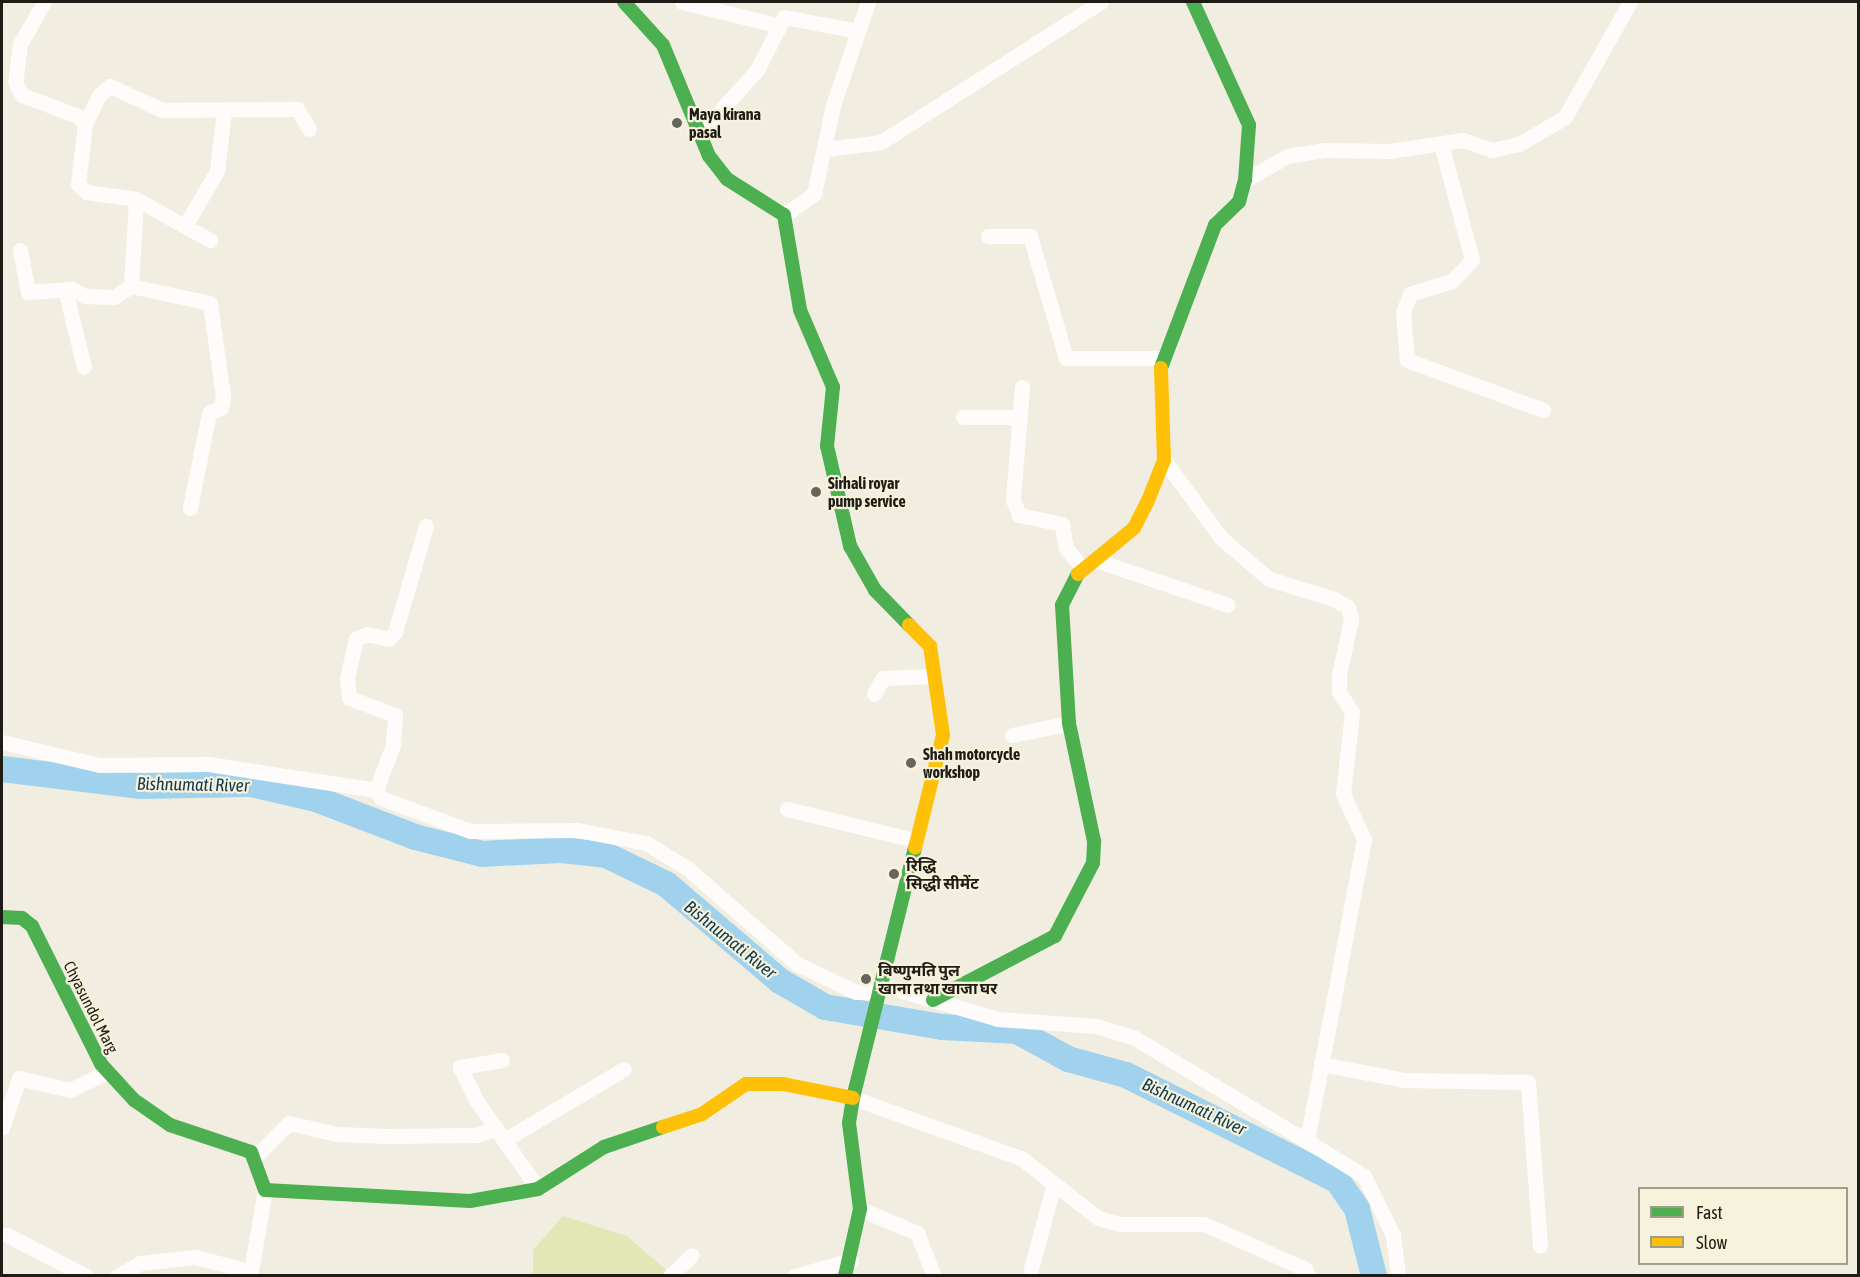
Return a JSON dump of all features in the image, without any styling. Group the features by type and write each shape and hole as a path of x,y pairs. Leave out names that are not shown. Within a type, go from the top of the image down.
{"street":[{"path":"44,2 20,44 8,73 22,95 78,116 85,124"},
{"path":"624,2 663,45 699,134 727,179 784,215 797,298 834,387 827,446 850,546 875,590 928,639 943,735 914,840 853,1098 849,1123 860,1209 852,1260 845,1275"},
{"path":"682,2 777,25"},
{"path":"784,215 814,194 827,149 826,129 868,2"},
{"path":"827,149 881,142 1101,2"},
{"path":"933,1000 1055,936 1093,864 1094,841 1069,723 1062,605 1071,579 1134,528 1164,460 1161,358 1215,225 1239,202 1245,180 1249,125 1233,80 1192,2"},
{"path":"1245,180 1287,156 1441,144 1463,140 1492,150 1550,129 1565,117 1630,2"},
{"path":"699,134 758,70 777,25 784,17 858,31"},
{"path":"210,240 186,224 136,198 86,192 78,184 85,124 99,94 110,86 162,110 297,109 309,129"},
{"path":"186,224 217,171 225,111"},
{"path":"1441,144 1472,260 1452,281 1410,294 1403,312 1407,360 1543,410"},
{"path":"131,286 136,198"},
{"path":"988,236 1030,236 1066,358 1161,358"},
{"path":"20,250 28,292 65,289 114,297 131,286 210,303 223,396 221,408 209,412 190,508"},
{"path":"65,289 84,367"},
{"path":"1022,387 1013,500 1019,515 1062,524 1066,548 1089,564 1228,605"},
{"path":"963,417 1018,417"},
{"path":"1164,460 1221,538 1269,579 1334,599 1348,608 1351,619 1339,675 1339,692 1352,712 1343,794 1364,839 1307,1142"},
{"path":"376,790 393,746 394,715 349,698 347,678 356,639 367,634 389,639 395,632 426,526"},
{"path":"874,694 883,678 933,676"},
{"path":"1012,735 1069,723"},
{"path":"2,742 99,765 208,764 376,790 391,804 470,831 577,830 646,843 687,868 796,964 856,992 933,1000 998,1019 1096,1026 1133,1037 1364,1176 1392,1235 1398,1275"},
{"path":"788,809 914,840"},
{"name":"Chyasundol Marg","path":"2,917 22,918 32,926 107,1072 134,1100 170,1125 256,1156"},
{"path":"502,1060 460,1067 500,1134 538,1189"},
{"path":"1321,1064 1405,1080 1528,1082 1540,1246"},
{"path":"117,1275 140,1263 195,1257 250,1273 265,1190 256,1156 289,1123 337,1134 386,1136 500,1134 624,1069"},
{"path":"2,1128 19,1077 70,1090 107,1072"},
{"path":"265,1190 422,1203 538,1189 604,1147 702,1114 746,1084 783,1084 853,1098 1021,1158 1053,1187 1098,1218 1121,1224 1204,1224 1305,1269 1308,1275"},
{"path":"1031,1269 1053,1187"},
{"path":"860,1209 917,1233 934,1275"},
{"path":"7,1235 86,1275"},
{"path":"670,1275 692,1255"},
{"path":"795,1275 852,1260"}],"green space":[{"path":"563,1216 627,1236 672,1275 533,1275 533,1250"}],"waterway":[{"name":"Bishnumati River","path":"2,769 141,786 251,784 316,799 415,837 482,854 561,850 606,855 666,884 780,981 825,1007 942,1027 1017,1031 1068,1059 1126,1075 1337,1180 1357,1209 1374,1276"}],"traffic: fast":[{"path":"624,2 663,45 709,156 727,179 784,215 800,310 833,387 827,446 850,546 875,590 909,625"},
{"path":"1161,368 1215,225 1239,202 1245,180 1249,125 1193,2"},
{"path":"933,1000 1055,936 1093,863 1094,841 1069,723 1062,605 1078,574"},
{"path":"845,1276 860,1209 849,1123 853,1098 915,848"},
{"path":"2,917 22,918 32,926 101,1064 134,1100 170,1125 251,1152 265,1190 470,1201 538,1189 604,1147 663,1127"}],"traffic: slow":[{"path":"1078,574 1134,528 1147,503 1164,460 1161,368"},
{"path":"909,625 930,646 943,735 915,848"},
{"path":"663,1127 702,1114 746,1084 783,1084 853,1098"}],"place":[{"name":"Maya kirana pasal","path":"677,123"},
{"name":"Sirhali royar pump service","path":"816,492"},
{"name":"Shah motorcycle workshop","path":"911,763"},
{"name":"रिद्धि सिद्धी सीमेंट","path":"894,874"},
{"name":"बिष्णुमति पुल खाना तथा खाजा घर","path":"866,979"}]}
